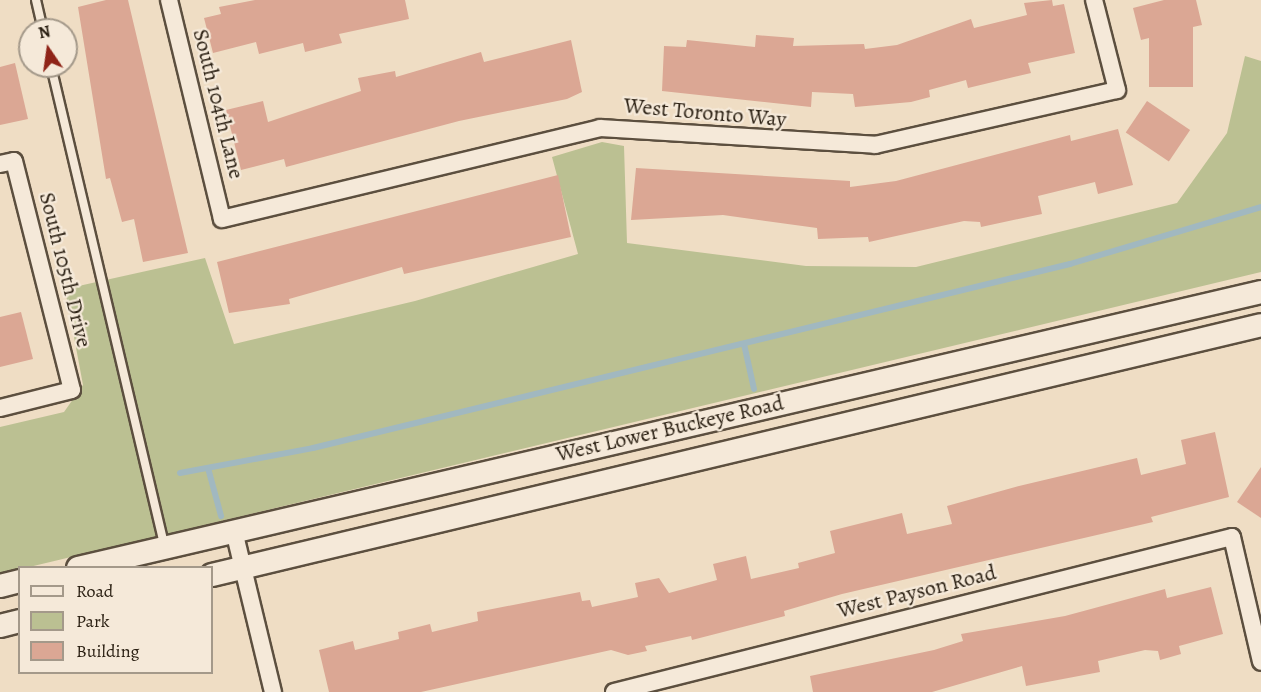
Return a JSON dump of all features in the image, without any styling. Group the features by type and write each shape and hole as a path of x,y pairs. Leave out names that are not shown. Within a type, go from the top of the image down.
{"main road":[{"name":"West Lower Buckeye Road","path":"82,566 1261,292"},
{"name":"West Lower Buckeye Road","path":"213,575 1261,325"},
{"path":"0,586 18,582"},
{"path":"0,626 18,622"}],"street":[{"name":"South 104th Lane","path":"169,0 222,219"},
{"name":"West Toronto Way","path":"222,219 600,128 875,145 1117,90 1094,0"},
{"name":"South 105th Drive","path":"0,408 72,390 7,163"},
{"path":"234,531 273,692"},
{"name":"West Payson Road","path":"614,692 1232,537 1261,662"}],"lane":[{"path":"36,0 40,18"},
{"path":"54,78 165,547"}],"green space":[{"path":"1245,56 1261,61 1261,272 33,566 18,566 18,570 0,574 0,427 64,412 83,385 65,289 205,258 234,344 415,301 578,254 552,157 602,142 624,146 627,243 806,266 916,267 1177,203 1227,133"}],"building":[{"path":"106,0 128,0 188,253 143,262 134,219 122,222 110,178 106,179 78,7"},
{"path":"255,0 405,0 409,19 339,34 342,43 305,52 303,43 259,54 256,42 213,53 204,18 221,14 219,7"},
{"path":"1052,0 1053,6 1064,4 1075,53 1028,63 1031,73 968,88 966,80 929,90 930,97 911,102 855,107 853,94 812,92 811,107 662,91 664,46 686,47 687,40 755,47 756,35 794,38 793,46 864,44 865,49 897,45 971,19 974,28 1027,15 1024,3"},
{"path":"1164,0 1196,0 1202,25 1193,27 1193,87 1149,87 1149,38 1141,40 1133,8"},
{"path":"571,40 582,92 567,99 459,121 286,167 284,159 241,170 226,110 263,101 268,122 361,91 358,78 395,71 396,77 481,52 484,62"},
{"path":"15,63 28,119 0,125 0,67"},
{"path":"1147,101 1190,130 1169,162 1126,133"},
{"path":"1118,129 1133,185 1098,194 1095,182 1038,196 1042,214 981,227 980,222 964,221 869,242 868,237 818,239 817,228 723,215 631,220 636,168 850,181 850,187 896,181 1070,135 1071,141"},
{"path":"558,175 571,237 404,274 402,267 289,299 290,304 229,313 217,262"},
{"path":"21,312 33,359 0,367 0,317"},
{"path":"1215,432 1229,497 1151,517 1153,522 842,594 784,611 785,616 692,640 691,636 645,646 647,651 628,655 611,650 421,692 329,692 319,650 353,641 355,650 399,639 398,632 430,624 432,632 478,621 477,612 580,592 582,601 590,600 592,607 638,597 635,583 659,578 669,593 717,580 713,564 746,556 751,579 799,568 798,563 835,553 830,531 902,513 907,534 952,524 947,506 1019,486 1137,458 1141,475 1186,464 1181,440"},
{"path":"1261,467 1261,518 1237,502"},
{"path":"1211,587 1223,634 1179,646 1181,654 1160,660 1158,651 1145,650 1098,661 1100,672 1026,686 1022,666 932,692 813,692 810,676 934,650 963,641 961,634 1065,616 1165,589 1167,598"}],"waterway":[{"path":"180,473 313,448 1070,264 1261,207"},
{"path":"744,344 754,389"},
{"path":"208,468 221,516"}]}
